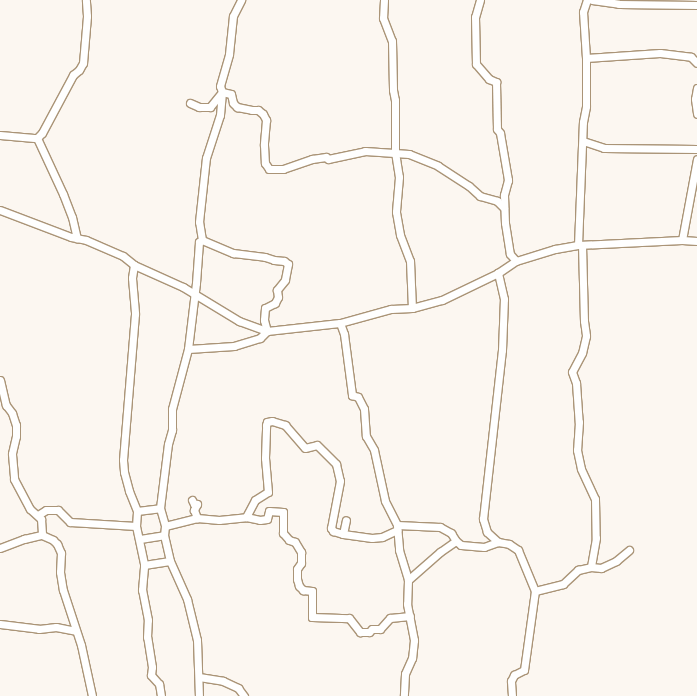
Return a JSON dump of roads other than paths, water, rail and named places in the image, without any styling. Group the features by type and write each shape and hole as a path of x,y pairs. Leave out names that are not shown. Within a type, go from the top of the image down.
{"street":[{"path":"0,135 36,138 42,133 73,75 79,70 83,63 87,16 86,0"},
{"path":"199,696 197,640 187,599 170,560 164,535 165,526 160,508 168,444 172,430 172,409 188,349 195,294 199,242 202,240 199,222 206,158 211,140 216,132 222,92 220,86 229,54 233,16 241,0"},
{"path":"384,0 383,18 392,41 392,90 395,100 395,152 399,177 396,212 400,235 410,261 412,308"},
{"path":"480,0 475,17 476,64 489,79 496,82 497,129 500,133 508,180 504,195 504,208 510,254 516,261"},
{"path":"587,0 583,12 586,58 586,106 583,141 580,245 586,336 582,353 572,372 576,383 579,422 577,450 581,469 595,499 596,538 591,567"},
{"path":"592,0 619,4 655,2 697,5"},
{"path":"586,58 660,53 691,57 697,63"},
{"path":"697,88 695,99 697,114"},
{"path":"190,103 199,107 210,107 222,92"},
{"path":"222,92 231,94 233,103 237,107 258,110 264,114 266,120 264,145 265,163 269,170 283,169 312,159 326,157 328,159 365,151 409,154 428,161 470,186 480,196 497,200 504,208"},
{"path":"36,138 63,194 72,217 77,238"},
{"path":"583,141 604,148 697,149"},
{"path":"682,240 696,172 697,159"},
{"path":"0,210 86,240 123,256 134,265 195,294 239,321 267,331 340,323 391,308 412,308 442,300 498,273 516,261 555,249 580,245 682,240 697,241"},
{"path":"202,240 232,253 264,257 284,261 288,264 285,280 277,290 278,297 275,303 265,308 264,320 267,331"},
{"path":"134,265 132,278 135,314 123,460 127,484 137,511 136,526 140,539 144,565 142,590 148,620 147,637 152,667 151,675 159,684 161,696"},
{"path":"498,273 504,299 502,350 483,519 487,532 498,542"},
{"path":"340,323 344,334 352,395 358,396 364,409 366,436 374,450 385,501 397,528 399,550 408,580 407,604 414,640 412,658 405,674 404,696"},
{"path":"188,349 234,346 260,338 267,331"},
{"path":"0,380 6,405 12,413 16,424 16,436 12,454 14,479 30,509 41,519 42,535"},
{"path":"246,517 255,500 268,492 265,458 266,425 267,422 272,421 285,425 305,448 317,446 336,464 340,481 331,528 333,531 372,538 382,537 397,528 440,527 451,534 456,542 461,545 484,547 498,542 509,544 518,550 536,591 524,670 514,676 511,681 512,696"},
{"path":"192,500 194,504 197,504 194,510 197,518"},
{"path":"137,511 160,508"},
{"path":"38,515 46,510 58,510 70,522 136,526"},
{"path":"165,526 197,518 219,520 246,517 260,520 266,519 269,511 283,512 283,533 289,540 295,542 301,552 301,563 297,569 299,586 303,590 312,591 312,617 349,618 360,632 369,632 372,629 380,628 390,618 410,616"},
{"path":"343,534 346,520"},
{"path":"0,548 24,539 42,535 53,540 61,553 62,583 76,630 92,696"},
{"path":"140,539 164,535"},
{"path":"408,580 440,552 456,542"},
{"path":"536,591 546,590 563,584 578,570 591,567 601,568 616,561 629,550"},
{"path":"144,565 170,560"},
{"path":"0,624 76,630"},
{"path":"199,677 223,681 238,688 244,696"}]}
